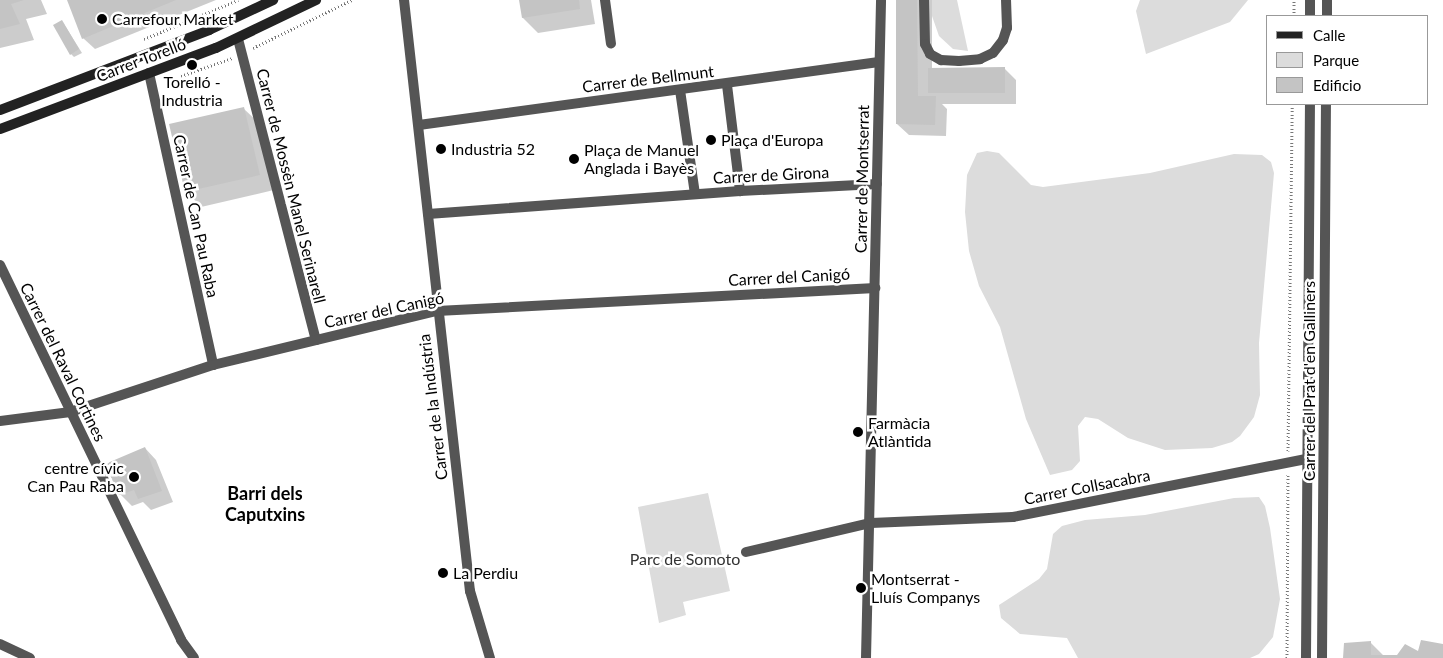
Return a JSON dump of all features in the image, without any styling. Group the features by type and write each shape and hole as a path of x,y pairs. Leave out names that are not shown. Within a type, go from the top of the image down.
{"street":[{"name":"Carrer Torelló","path":"0,110 209,30 273,0"},
{"name":"Carrer Torelló","path":"0,129 238,39 316,0"},
{"name":"Carrer de la Indústria","path":"404,0 419,125 437,311 470,591 490,658"},
{"path":"605,0 611,44"},
{"name":"Carrer de Montserrat","path":"866,658 881,0"},
{"path":"924,0 924,44 930,54 940,60 959,61 980,59 993,53 1003,40 1007,28 1006,0"},
{"path":"1310,0 1310,15"},
{"path":"1327,0 1327,15"},
{"name":"Carrer de Mossèn Manel Serinarell","path":"238,39 316,340"},
{"name":"Carrer de Bellmunt","path":"419,125 879,62"},
{"name":"Carrer de Can Pau Raba","path":"149,73 213,365"},
{"path":"727,84 740,191"},
{"path":"680,90 695,194"},
{"name":"Carrer del Prat d'en Galliners","path":"1306,658 1310,105"},
{"name":"Carrer del Prat d'en Galliners","path":"1322,658 1326,105"},
{"name":"Carrer de Girona","path":"428,214 695,194 877,184"},
{"name":"Carrer del Raval Cortines","path":"0,265 181,640 194,658"},
{"name":"Carrer del Canigó","path":"0,421 70,412 213,365 437,311 875,288"},
{"name":"Carrer Collsacabra","path":"746,552 870,523 1013,517 1307,459"},
{"path":"0,644 8,653 30,658"}],"path":[{"path":"1294,0 1294,15"},
{"path":"1287,658 1292,105"}],"green space":[{"path":"932,0 957,0 968,51 953,49 939,36 932,16"},
{"path":"1140,0 1248,0 1230,22 1146,54 1136,11"},
{"path":"987,151 999,153 1031,185 1043,187 1150,173 1234,154 1262,155 1271,162 1274,173 1259,343 1260,395 1254,417 1240,436 1232,442 1212,448 1165,450 1128,438 1098,419 1085,417 1078,426 1080,461 1072,470 1050,475 1026,419 1000,327 979,286 969,251 965,212 967,175 977,153"},
{"name":"Parc de Somoto","path":"708,493 730,591 683,602 686,615 659,623 638,507"},
{"path":"1259,497 1265,506 1270,528 1280,599 1273,637 1259,654 1250,658 1078,658 1067,638 1020,634 1001,618 999,605 1039,579 1047,569 1053,534 1062,526 1085,520 1145,515 1234,498"}],"building":[{"path":"0,0 24,0 11,4 20,24 0,29"},
{"name":"Carrefour Market","path":"67,0 176,0 82,39"},
{"path":"519,0 579,0 580,9 522,18"},
{"path":"896,0 917,0 918,96 936,96 935,125 896,124"},
{"path":"62,20 79,49 70,55 53,25"},
{"path":"1005,67 1005,93 928,93 928,68"},
{"path":"244,107 260,175 185,192 169,124"},
{"name":"centre cívic Can Pau Raba","path":"145,447 162,491 138,499 134,490 119,495 105,464"},
{"path":"1421,640 1443,644 1443,658 1343,658 1344,643 1371,641 1371,655 1397,655 1405,644 1418,651"}],"place":[{"name":"Carrefour Market","path":"102,19"},
{"name":"Torelló - Industria","path":"192,65"},
{"name":"Plaça d'Europa","path":"711,140"},
{"name":"Industria 52","path":"441,149"},
{"name":"Plaça de Manuel Anglada i Bayès","path":"574,159"},
{"name":"Farmàcia Atlàntida","path":"858,432"},
{"name":"centre cívic Can Pau Raba","path":"134,477"},
{"name":"La Perdiu","path":"443,573"},
{"name":"Montserrat - Lluís Companys","path":"861,588"}],"district":[{"name":"Barri dels Caputxins","path":"265,504"}]}
